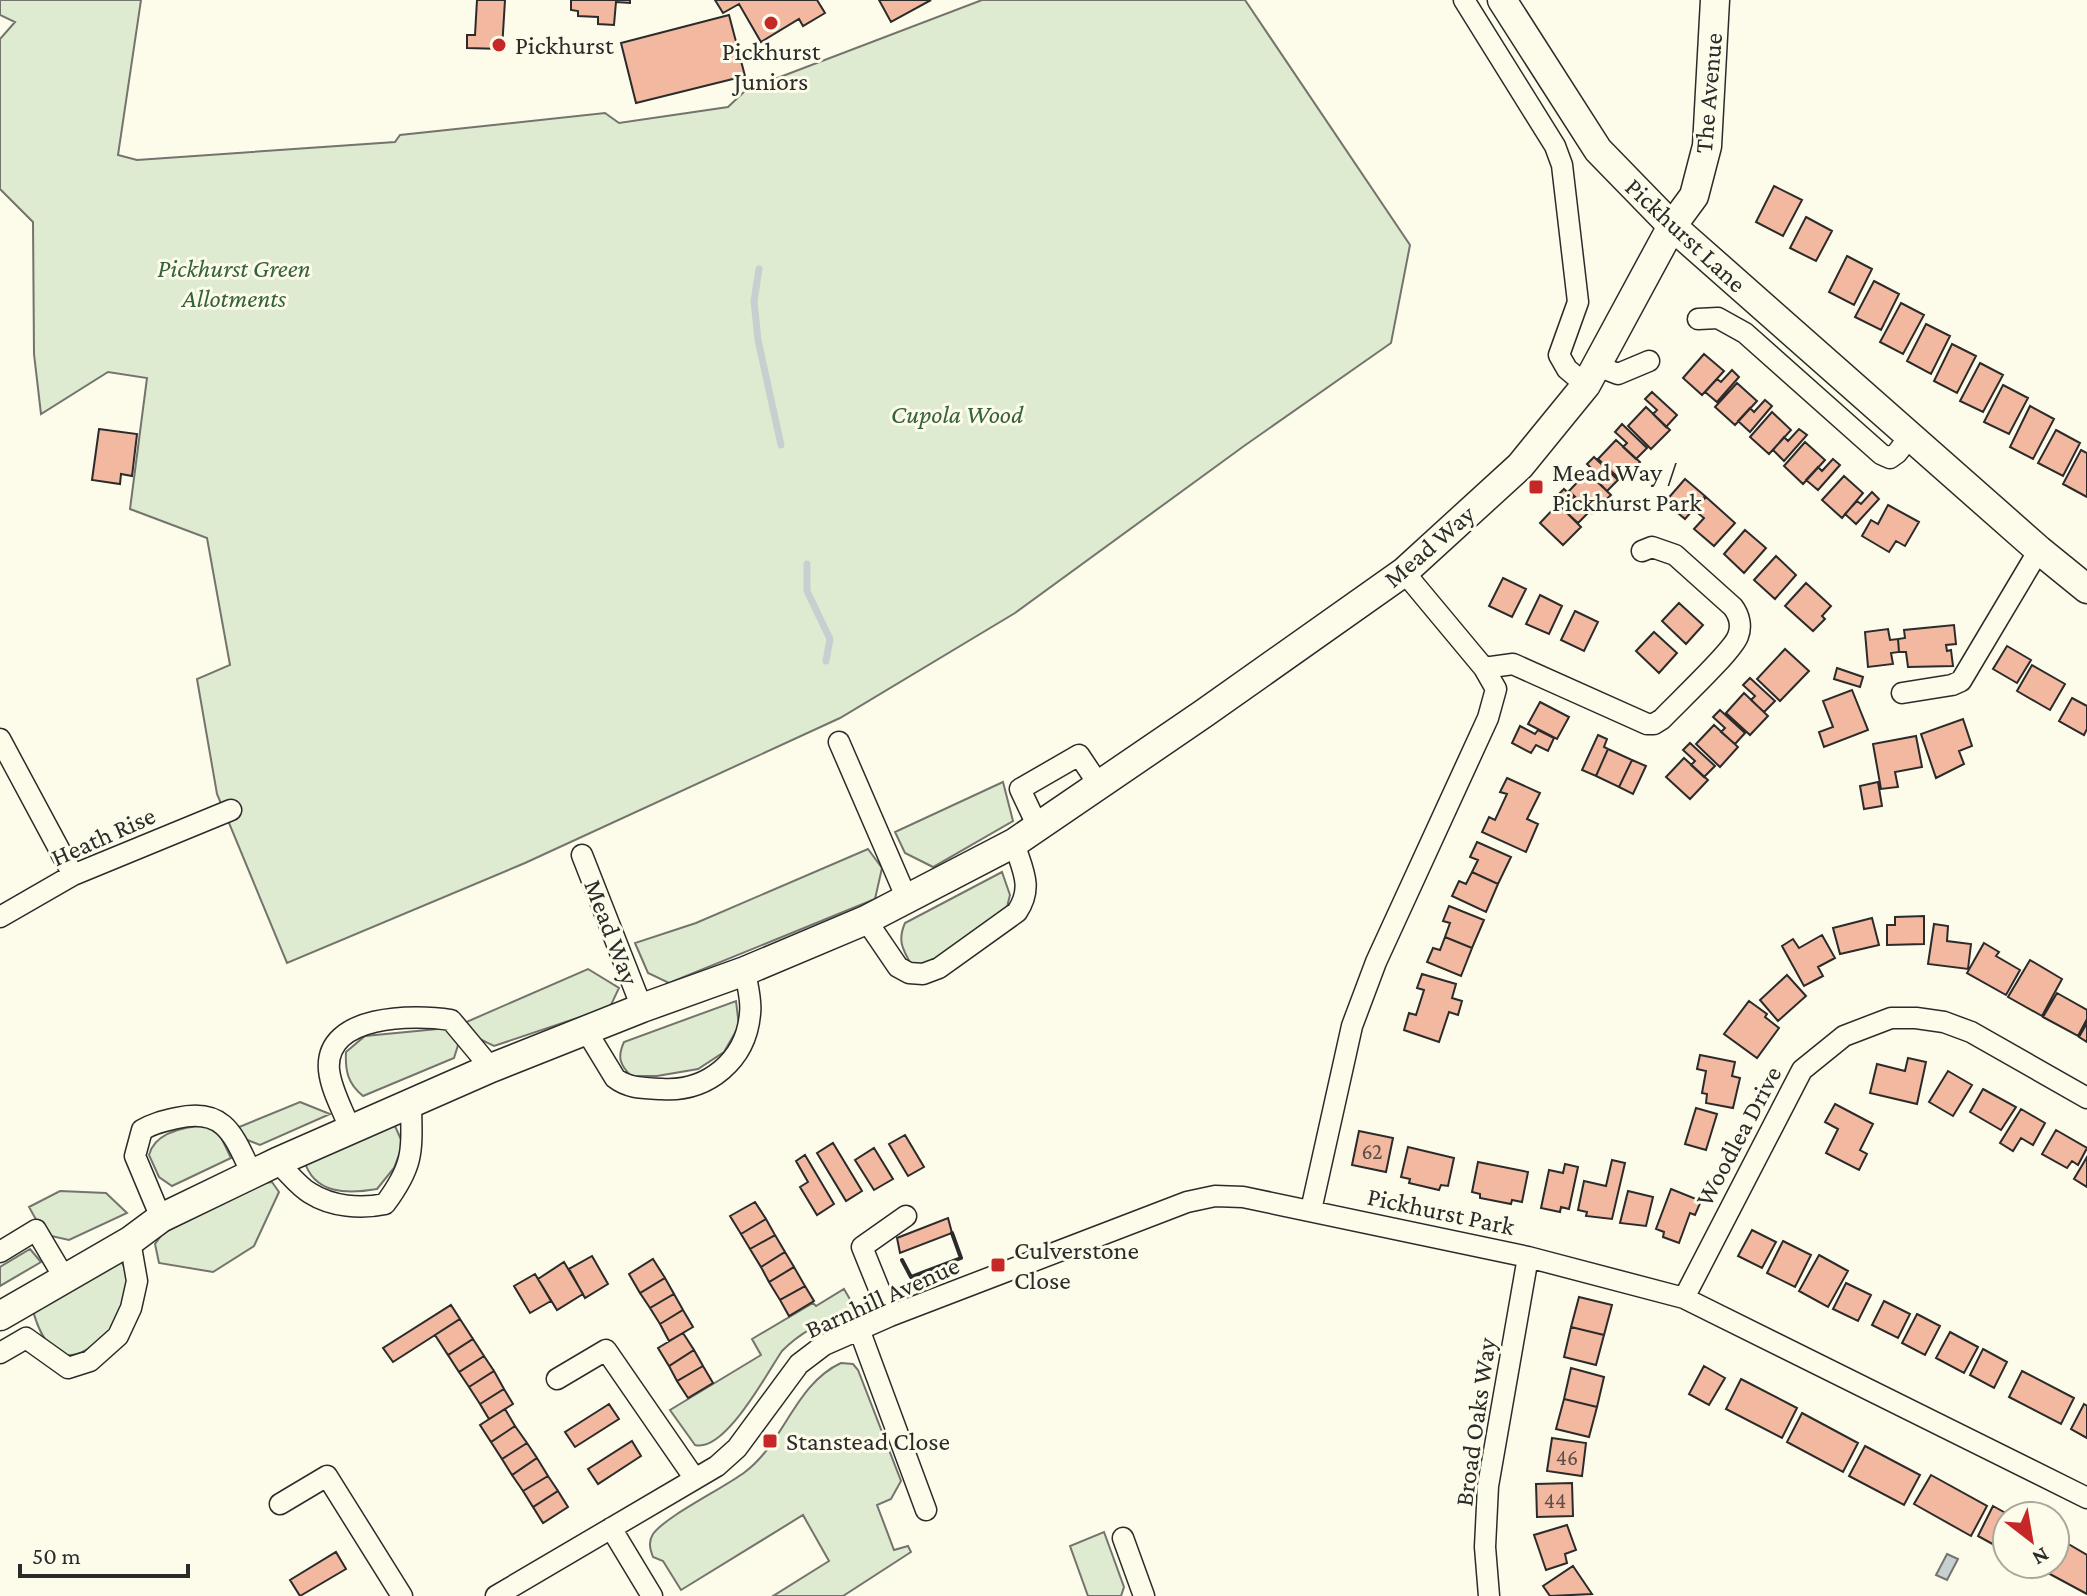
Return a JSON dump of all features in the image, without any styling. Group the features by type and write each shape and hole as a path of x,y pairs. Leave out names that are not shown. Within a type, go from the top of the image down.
{"street":[{"path":"1464,0 1555,146 1562,165 1578,302 1559,355 1567,369 1591,376 1618,374 1649,361"},
{"name":"Pickhurst Lane","path":"1502,0 1598,150 1672,226 2087,589"},
{"name":"The Avenue","path":"1672,226 1694,196 1707,146 1715,0"},
{"name":"Mead Way","path":"26,1338 6,1313 130,1241 161,1218 350,1129 491,1068 745,971 866,920 1014,843 1038,827 1404,572 1520,466 1591,376 1672,226"},
{"name":"Pickhurst Lane","path":"1698,319 1718,318 1745,333 1881,454 1890,458 1911,435"},
{"path":"1484,668 1513,664 1647,724 1662,719 1735,643 1740,625 1733,607 1675,555 1652,547 1642,551"},
{"path":"1902,693 1961,681 2039,550"},
{"path":"1311,1210 1352,1026 1376,962 1493,702 1496,689 1484,668 1404,572"},
{"path":"0,739 73,875"},
{"path":"839,742 907,899"},
{"path":"1038,827 1020,789 1079,755 1099,785"},
{"name":"Heath Rise","path":"0,917 73,875 231,810"},
{"path":"866,920 898,967 909,973 923,974 939,968 1017,912 1025,900 1028,887 1014,843"},
{"name":"Mead Way","path":"582,855 642,1008"},
{"path":"587,1032 621,1083 630,1087 671,1089 698,1085 714,1078 735,1056 746,1037 751,1011 745,971"},
{"name":"Woodlea Drive","path":"1684,1298 1802,1070 1844,1036 1891,1018 1944,1022 1971,1032 2087,1098"},
{"path":"350,1129 328,1066 333,1051 343,1037 358,1026 374,1020 451,1020 491,1068"},
{"path":"161,1218 135,1156 142,1130 155,1123 192,1115 208,1116 265,1168 310,1193 362,1208 385,1204 402,1181 412,1151 411,1105"},
{"name":"Barnhill Avenue","path":"496,1596 717,1466 737,1448 799,1364 824,1345 890,1316 1187,1202 1215,1196 1243,1197 1311,1210"},
{"name":"Pickhurst Park","path":"1311,1210 1528,1257 1684,1298 2087,1498"},
{"path":"890,1316 854,1251 906,1216"},
{"path":"0,1252 36,1230 65,1279"},
{"path":"0,1353 26,1338 68,1368 90,1361 118,1336 131,1308 137,1281 130,1241"},
{"name":"Broad Oaks Way","path":"1489,1596 1485,1547 1488,1486 1528,1257"},
{"path":"859,1329 926,1510"},
{"path":"557,1379 606,1350 695,1479"},
{"path":"280,1504 327,1476 402,1596"},
{"path":"611,1528 652,1596"},
{"path":"1123,1538 1144,1596"}],"green space":[{"path":"0,0 141,0 118,155 137,160 395,142 400,135 605,113 619,123 728,107 746,90 982,0 1245,0 1410,245 1391,343 1015,613 840,718 525,863 287,963 217,794 197,679 230,665 207,538 130,509 147,378 108,372 41,414 34,354 33,222 0,189 0,39 15,22 0,15"},
{"path":"1003,782 1013,821 933,867 905,853 895,832"},
{"path":"868,849 882,868 875,899 669,983 648,973 635,943 696,923"},
{"path":"1002,872 1010,895 1007,907 928,965 912,966 902,945 905,923"},
{"path":"588,969 619,988 610,1007 494,1046 455,1027"},
{"path":"736,1001 739,1026 724,1052 698,1069 657,1076 631,1076 624,1068 620,1056 624,1042"},
{"path":"448,1028 459,1042 454,1058 363,1096 351,1082 346,1052 365,1036"},
{"path":"300,1102 330,1114 260,1145 227,1132"},
{"path":"211,1125 219,1133 231,1158 172,1186 159,1177 149,1155 158,1140 174,1131"},
{"path":"395,1126 403,1144 394,1168 377,1189 355,1192 333,1190 309,1172 304,1160 370,1131"},
{"path":"272,1182 279,1192 254,1246 213,1272 159,1263 155,1244 163,1233 262,1183"},
{"path":"60,1191 106,1193 127,1213 69,1240 29,1231 39,1225 29,1207"},
{"path":"30,1249 41,1262 0,1286 0,1267"},
{"path":"119,1257 129,1276 118,1319 101,1339 86,1350 70,1355 56,1351 42,1334 32,1307"},
{"path":"844,1289 855,1308 816,1326 790,1343 732,1425 707,1444 695,1445 670,1410 761,1355 752,1339 813,1303 816,1306"},
{"path":"841,1363 853,1364 858,1370 901,1481 891,1499 877,1505 894,1550 908,1546 911,1552 843,1596 773,1596 829,1561 803,1515 681,1590 663,1561 653,1557 650,1540 653,1534 670,1519 745,1472 770,1446 812,1385"},
{"path":"1104,1532 1124,1587 1121,1596 1088,1596 1070,1546"}],"shaded area":[{"path":"1947,1554 1958,1559 1947,1580 1936,1575"}],"building":[{"path":"477,0 505,0 502,49 467,48 467,35 475,35"},
{"path":"571,0 630,0 630,3 616,2 614,25 598,24 598,17 578,16 578,11 571,10"},
{"name":"Pickhurst Juniors","path":"715,0 817,0 825,13 803,26 799,19 761,42 739,4 723,13"},
{"path":"879,0 931,0 891,22"},
{"path":"729,15 745,76 636,103 621,43"},
{"path":"1774,186 1802,200 1783,236 1756,222"},
{"path":"1806,217 1832,231 1816,261 1790,248"},
{"path":"1847,256 1872,269 1854,305 1829,292"},
{"path":"1874,281 1899,294 1881,330 1855,317"},
{"path":"1901,303 1924,315 1903,354 1880,342"},
{"path":"1926,324 1950,336 1931,374 1907,361"},
{"path":"1952,344 1976,356 1957,393 1934,381"},
{"path":"1704,354 1724,371 1702,395 1683,378"},
{"path":"1980,363 2003,375 1983,412 1960,401"},
{"path":"1732,370 1739,377 1717,402 1705,392 1717,379 1721,382"},
{"path":"1737,383 1757,401 1735,425 1715,407"},
{"path":"2003,385 2028,398 2009,434 1984,422"},
{"path":"1652,392 1677,415 1666,427 1653,414 1657,410 1645,399"},
{"path":"1765,400 1772,406 1750,432 1738,421 1750,408 1754,412"},
{"path":"2030,406 2054,419 2033,459 2010,447"},
{"path":"1646,407 1670,430 1651,449 1628,426"},
{"path":"1772,412 1791,430 1769,454 1750,437"},
{"path":"1622,424 1647,448 1636,459 1623,447 1627,443 1615,432"},
{"path":"99,429 137,434 132,476 121,474 120,484 92,480"},
{"path":"1799,429 1807,435 1784,461 1773,450 1784,437 1788,441"},
{"path":"2056,430 2080,443 2063,476 2038,463"},
{"path":"1616,440 1640,462 1622,481 1598,459"},
{"path":"1805,442 1825,460 1803,484 1784,466"},
{"path":"2081,450 2087,453 2087,497 2063,484"},
{"path":"1594,457 1618,480 1607,491 1595,479 1598,475 1587,464"},
{"path":"1833,459 1840,465 1818,490 1806,480 1818,467 1822,471"},
{"path":"1587,472 1611,495 1592,513 1569,491"},
{"path":"1844,476 1863,493 1842,518 1822,500"},
{"path":"1685,479 1705,496 1685,519 1665,502"},
{"path":"1564,489 1589,512 1578,523 1565,511 1569,507 1557,496"},
{"path":"1872,492 1879,499 1856,524 1845,514 1857,501 1861,504"},
{"path":"1706,497 1735,523 1714,546 1694,529 1704,518 1694,510"},
{"path":"1558,504 1581,527 1563,545 1540,523"},
{"path":"1888,505 1919,522 1905,546 1896,541 1889,552 1862,536 1871,520 1878,524"},
{"path":"1745,530 1766,548 1744,573 1724,554"},
{"path":"1776,556 1796,575 1775,599 1754,580"},
{"path":"1503,578 1526,589 1512,617 1489,606"},
{"path":"1806,583 1831,606 1822,616 1825,619 1813,631 1785,606"},
{"path":"1540,595 1562,606 1549,634 1526,624"},
{"path":"1679,603 1703,625 1686,644 1662,621"},
{"path":"1575,611 1598,622 1584,651 1561,640"},
{"path":"1954,625 1956,644 1946,645 1947,651 1951,650 1953,666 1908,667 1906,652 1899,652 1898,639 1905,638 1904,630"},
{"path":"1888,629 1890,640 1898,639 1899,652 1891,653 1893,664 1868,667 1865,632"},
{"path":"1654,632 1677,653 1659,673 1636,651"},
{"path":"2007,646 2031,660 2017,683 1993,669"},
{"path":"1785,649 1809,671 1780,701 1757,679"},
{"path":"2032,665 2065,684 2050,710 2017,691"},
{"path":"1837,668 1863,677 1860,687 1834,679"},
{"path":"1750,678 1775,701 1764,712 1751,700 1755,696 1743,685"},
{"path":"1852,690 1868,730 1824,747 1819,732 1833,727 1823,701"},
{"path":"1744,693 1768,716 1750,735 1726,713"},
{"path":"2072,698 2087,706 2084,735 2059,721"},
{"path":"1540,702 1569,717 1557,739 1528,724"},
{"path":"1720,710 1745,733 1735,744 1721,732 1725,728 1713,717"},
{"path":"1963,719 1972,746 1959,751 1964,764 1936,778 1921,734"},
{"path":"1714,725 1738,747 1720,767 1696,744"},
{"path":"1520,726 1535,734 1538,730 1554,738 1548,751 1536,745 1531,753 1512,743"},
{"path":"1598,735 1607,739 1604,747 1608,749 1596,776 1582,770"},
{"path":"1916,736 1922,767 1895,772 1898,787 1881,789 1873,744"},
{"path":"1690,743 1715,766 1704,777 1691,765 1695,761 1683,750"},
{"path":"1608,749 1632,760 1619,787 1596,776"},
{"path":"1684,758 1708,780 1690,799 1666,777"},
{"path":"1632,760 1646,766 1633,794 1619,787"},
{"path":"1507,778 1540,793 1527,819 1538,824 1526,852 1482,832 1489,817 1495,820 1507,794 1500,792"},
{"path":"1878,782 1882,806 1864,809 1860,786"},
{"path":"1477,842 1511,857 1498,884 1472,872 1478,860 1470,857"},
{"path":"1472,872 1498,884 1486,912 1452,896 1459,881 1466,884"},
{"path":"1449,906 1484,920 1472,948 1445,937 1450,923 1443,921"},
{"path":"1924,916 1924,944 1887,945 1887,925 1895,925 1895,917"},
{"path":"1872,918 1879,945 1840,954 1833,928"},
{"path":"1934,924 1948,926 1947,941 1971,944 1968,969 1928,964"},
{"path":"1822,935 1835,958 1818,967 1823,976 1804,986 1782,946 1793,939 1799,948"},
{"path":"1445,937 1472,948 1461,976 1427,962 1433,948 1440,950"},
{"path":"1984,943 1999,952 1996,956 2020,970 2006,995 1967,973"},
{"path":"2030,960 2062,979 2042,1016 2008,997"},
{"path":"1422,974 1456,984 1452,998 1462,1001 1458,1015 1449,1012 1439,1042 1404,1030 1409,1013 1416,1015 1424,990 1417,988"},
{"path":"1787,975 1806,996 1778,1021 1760,1000"},
{"path":"2057,993 2087,1010 2087,1019 2078,1036 2043,1017"},
{"path":"1749,1001 1779,1028 1757,1058 1724,1034"},
{"path":"2087,1023 2087,1042 2079,1037"},
{"path":"1700,1055 1735,1062 1732,1076 1740,1078 1733,1108 1706,1103 1707,1094 1702,1093 1706,1071 1697,1069"},
{"path":"1908,1058 1926,1062 1917,1104 1870,1093 1877,1064 1905,1071"},
{"path":"1948,1071 1972,1085 1953,1116 1929,1102"},
{"path":"1983,1089 2016,1107 2001,1130 1970,1112"},
{"path":"1835,1104 1873,1124 1860,1150 1867,1154 1859,1170 1826,1153 1838,1129 1825,1122"},
{"path":"1696,1108 1717,1114 1706,1150 1685,1144"},
{"path":"2021,1109 2045,1123 2033,1145 2021,1138 2013,1151 2000,1143"},
{"path":"2056,1130 2087,1148 2078,1165 2072,1161 2067,1168 2042,1154"},
{"path":"1359,1131 1393,1138 1386,1172 1352,1165"},
{"path":"905,1135 924,1167 908,1176 889,1144"},
{"path":"833,1143 862,1191 846,1201 817,1153"},
{"path":"1408,1147 1454,1158 1448,1186 1441,1185 1439,1190 1409,1183 1410,1179 1401,1177"},
{"path":"874,1148 893,1179 874,1190 855,1160"},
{"path":"805,1155 834,1204 817,1215 800,1187 808,1182 796,1161"},
{"path":"2087,1157 2087,1187 2074,1179"},
{"path":"1612,1160 1625,1163 1612,1219 1586,1216 1587,1212 1578,1210 1584,1181 1606,1186"},
{"path":"1478,1162 1528,1172 1522,1202 1512,1200 1511,1204 1480,1198 1480,1194 1472,1192"},
{"path":"1565,1164 1578,1167 1569,1209 1561,1207 1560,1212 1541,1208 1549,1170 1563,1173"},
{"path":"1671,1189 1701,1201 1695,1215 1690,1213 1679,1243 1663,1237 1664,1232 1656,1229"},
{"path":"1628,1191 1653,1197 1646,1226 1620,1223"},
{"path":"755,1202 766,1219 741,1234 730,1216"},
{"path":"948,1218 952,1233 900,1253 897,1238"},
{"path":"766,1219 775,1235 750,1249 741,1234"},
{"path":"1752,1230 1776,1242 1762,1268 1738,1256"},
{"path":"775,1235 785,1252 761,1267 750,1249"},
{"path":"1783,1241 1811,1255 1795,1287 1767,1273"},
{"path":"785,1252 794,1267 769,1282 761,1267"},
{"path":"1819,1255 1848,1271 1828,1307 1799,1291"},
{"path":"592,1256 608,1284 585,1298 569,1269"},
{"path":"653,1259 665,1278 640,1293 629,1274"},
{"path":"564,1262 583,1294 557,1310 538,1279"},
{"path":"794,1267 805,1286 780,1300 769,1282"},
{"path":"535,1274 551,1301 530,1313 514,1286"},
{"path":"665,1278 674,1294 650,1308 640,1293"},
{"path":"1846,1283 1871,1295 1858,1321 1833,1309"},
{"path":"805,1286 814,1301 789,1316 780,1300"},
{"path":"674,1294 683,1310 660,1324 650,1308"},
{"path":"1579,1297 1612,1305 1604,1335 1571,1327"},
{"path":"1884,1301 1910,1314 1898,1338 1872,1325"},
{"path":"451,1305 460,1319 393,1362 383,1348"},
{"path":"683,1310 693,1327 669,1341 660,1324"},
{"path":"1917,1314 1940,1326 1925,1355 1902,1343"},
{"path":"460,1319 473,1339 448,1355 435,1335"},
{"path":"1571,1327 1604,1335 1596,1365 1564,1357"},
{"path":"1950,1332 1978,1347 1964,1373 1936,1358"},
{"path":"683,1333 694,1350 669,1366 658,1348"},
{"path":"473,1339 484,1356 459,1372 448,1355"},
{"path":"1983,1349 2007,1362 1994,1388 1970,1375"},
{"path":"694,1350 703,1366 677,1381 669,1366"},
{"path":"484,1356 494,1371 469,1387 459,1372"},
{"path":"703,1366 713,1383 688,1398 677,1381"},
{"path":"1704,1366 1725,1378 1709,1405 1689,1394"},
{"path":"1571,1368 1604,1377 1597,1407 1564,1399"},
{"path":"494,1371 504,1389 480,1404 469,1387"},
{"path":"2022,1371 2074,1398 2061,1424 2009,1397"},
{"path":"1741,1379 1797,1408 1782,1438 1726,1409"},
{"path":"504,1389 513,1404 489,1419 480,1404"},
{"path":"1564,1399 1597,1407 1589,1437 1556,1429"},
{"path":"609,1404 619,1419 575,1447 565,1432"},
{"path":"2084,1404 2087,1406 2087,1438 2071,1429"},
{"path":"505,1409 515,1426 491,1442 480,1425"},
{"path":"1802,1413 1858,1443 1843,1472 1787,1442"},
{"path":"515,1426 527,1443 502,1459 491,1442"},
{"path":"1552,1438 1586,1443 1582,1476 1547,1471"},
{"path":"632,1441 641,1456 598,1484 588,1469"},
{"path":"527,1443 537,1458 512,1475 502,1459"},
{"path":"1865,1446 1920,1475 1904,1505 1849,1476"},
{"path":"537,1458 548,1476 523,1491 512,1475"},
{"path":"1931,1475 1987,1506 1971,1536 1914,1504"},
{"path":"548,1476 558,1491 533,1507 523,1491"},
{"path":"1572,1483 1573,1516 1537,1517 1536,1484"},
{"path":"558,1491 568,1507 543,1523 533,1507"},
{"path":"1991,1510 1991,1543 1978,1536"},
{"path":"1567,1525 1576,1550 1565,1554 1567,1563 1546,1570 1534,1535"},
{"path":"2071,1546 2087,1555 2087,1594 2061,1580 2071,1580"},
{"path":"336,1552 346,1569 300,1596 290,1580"},
{"path":"1573,1566 1592,1594 1550,1596 1543,1586"}],"waterway":[{"path":"759,269 754,301 758,340 781,445"},
{"path":"807,564 807,591 830,639 826,661"}],"wall":[{"path":"902,1260 911,1277 961,1258 952,1233"}],"place":[{"name":"Pickhurst Juniors","path":"771,23"},
{"name":"Pickhurst","path":"499,45"},
{"name":"Mead Way / Pickhurst Park","path":"1536,487"},
{"name":"Culverstone Close","path":"998,1265"},
{"name":"Stanstead Close","path":"770,1441"}],"park label":[{"name":"Pickhurst Green Allotments","path":"234,283"},
{"name":"Cupola Wood","path":"957,414"}]}
